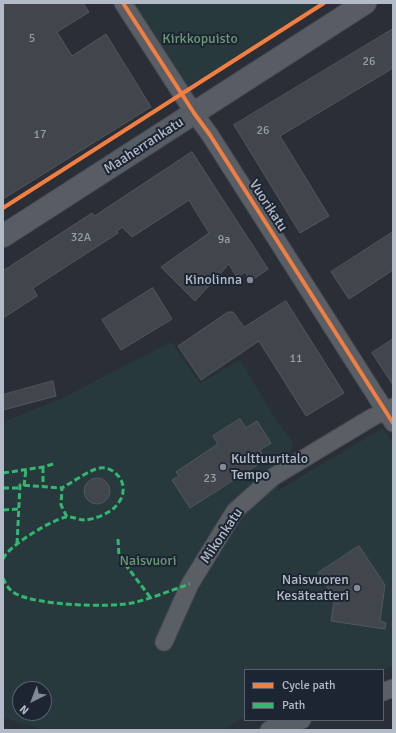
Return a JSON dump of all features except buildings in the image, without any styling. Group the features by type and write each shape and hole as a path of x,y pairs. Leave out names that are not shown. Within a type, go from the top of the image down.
{"main road":[{"name":"Maaherrankatu","path":"3,236 365,3"}],"street":[{"name":"Vuorikatu","path":"123,3 391,414"},
{"name":"Mikonkatu","path":"164,642 190,584 235,511 273,477 371,418 391,414"},
{"path":"269,730 299,721"}],"green space":[{"name":"Kirkkopuisto","path":"134,3 324,3 189,89"},
{"name":"Naisvuori","path":"171,342 200,383 240,360 271,412 293,443 277,491 383,428 393,444 393,666 384,669 244,669 244,718 223,730 46,730 14,721 52,721 52,681 12,681 12,721 3,718 3,422 62,398"}],"marked path":[{"path":"3,473 53,464"},
{"path":"43,467 43,486"},
{"path":"3,559 7,553 22,540 51,523 66,517 84,520 92,519 113,509 122,498 123,493 122,482 117,474 105,468 96,469 86,473 62,488 61,505 67,517"},
{"path":"24,486 26,469"},
{"path":"17,544 20,485 62,488"},
{"path":"3,488 20,488"},
{"path":"3,510 19,509"},
{"path":"118,539 119,556 150,597"},
{"path":"3,578 11,591 26,598 56,603 90,605 132,603 190,584"}],"cycle path":[{"path":"123,3 194,113 210,135 393,423"},
{"path":"3,208 324,3"}],"place":[{"name":"Kinolinna","path":"250,280"},
{"name":"Kulttuuritalo Tempo","path":"223,467"},
{"name":"Naisvuoren Kesäteatteri","path":"357,588"}]}
